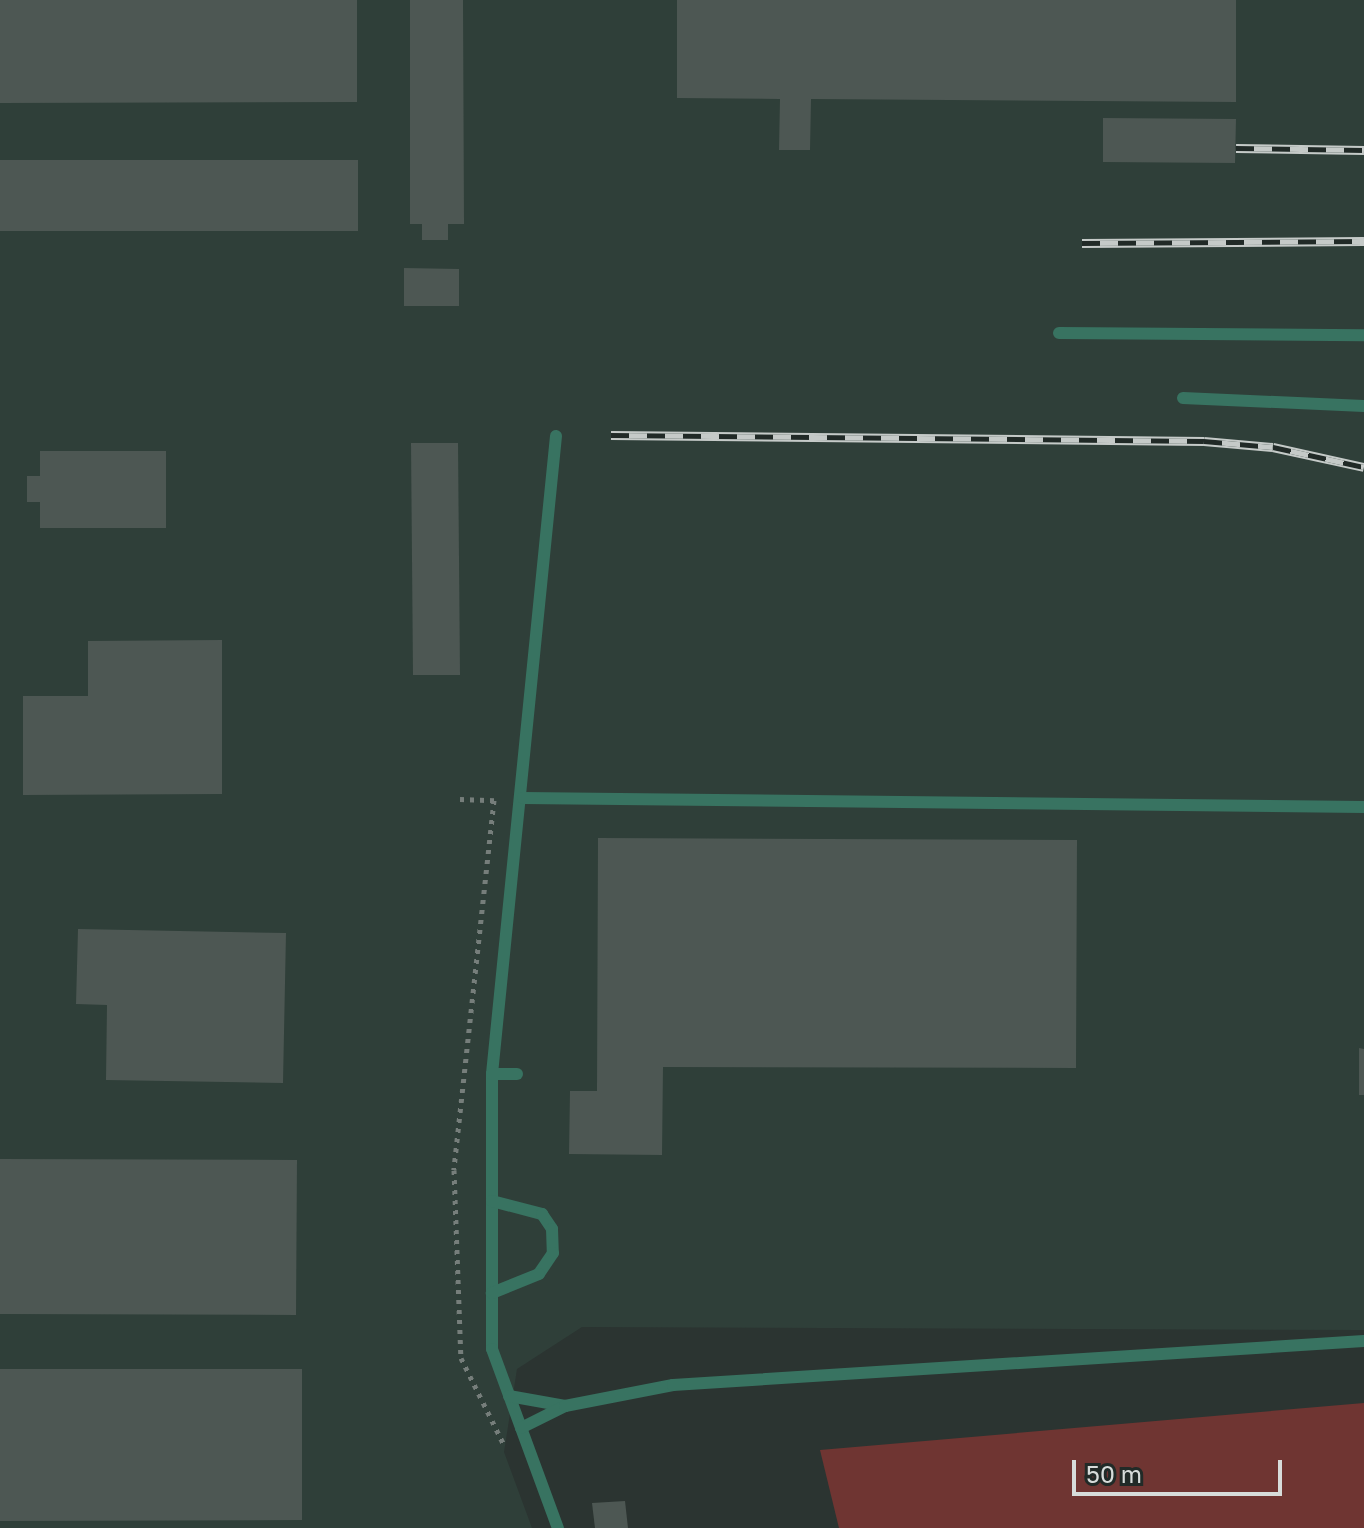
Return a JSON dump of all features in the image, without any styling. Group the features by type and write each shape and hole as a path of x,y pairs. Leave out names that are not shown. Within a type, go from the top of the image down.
{"lane":[{"path":"1059,333 1364,335"},
{"path":"1183,398 1364,406"},
{"path":"556,436 523,798 492,1074 492,1349 558,1528"},
{"path":"523,798 1364,807"},
{"path":"492,1074 517,1074"},
{"path":"492,1201 542,1214 552,1229 553,1253 539,1274 492,1293"},
{"path":"521,1428 565,1406 673,1385 1364,1341"},
{"path":"509,1396 565,1406"}],"shaded area":[{"path":"0,0 1364,0 1364,1330 582,1327 517,1369 504,1452 532,1528 0,1528"},
{"path":"1364,1403 1364,1528 839,1528 820,1450"}],"building":[{"path":"0,0 357,0 357,102 0,103"},
{"path":"410,0 463,0 464,224 448,224 448,240 422,240 422,224 410,224"},
{"path":"677,0 1236,0 1236,102 811,99 810,150 779,150 780,99 677,98"},
{"path":"1103,118 1236,119 1235,163 1103,162"},
{"path":"0,160 358,160 358,231 0,231"},
{"path":"404,268 459,269 459,306 404,306"},
{"path":"411,443 458,443 460,675 413,675"},
{"path":"40,451 166,451 166,528 40,528 40,502 27,502 27,476 40,476"},
{"path":"222,640 222,794 23,795 23,696 88,696 88,641"},
{"path":"598,838 1077,840 1076,1068 663,1067 662,1155 569,1154 570,1091 597,1091"},
{"path":"78,929 286,933 283,1083 106,1080 107,1005 76,1004"},
{"path":"1359,1048 1364,1049 1364,1095 1359,1095"},
{"path":"0,1159 297,1160 296,1315 0,1314"},
{"path":"0,1369 302,1369 302,1520 0,1521"},
{"path":"625,1501 628,1528 595,1528 592,1503"}],"railway":[{"path":"1236,148 1364,150"},
{"path":"1082,243 1364,241"},
{"path":"611,435 1204,441 1273,447 1364,467"}]}
